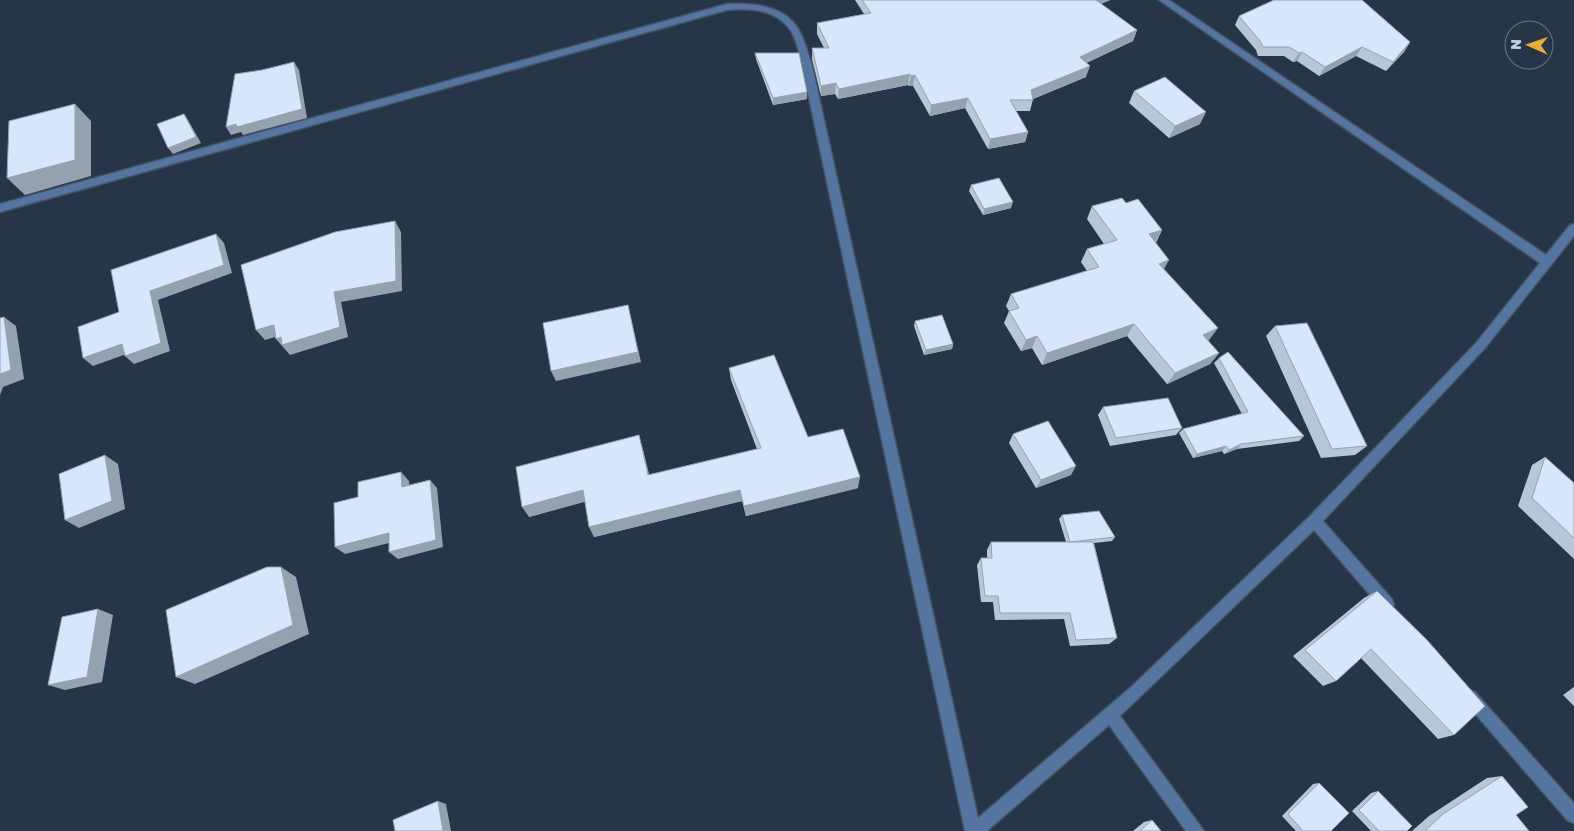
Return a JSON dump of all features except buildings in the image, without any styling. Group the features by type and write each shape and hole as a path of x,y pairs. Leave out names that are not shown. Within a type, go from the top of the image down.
{"street":[{"path":"1163,0 1547,262"},
{"path":"0,208 727,7 760,7 779,15 794,30 807,65 974,831 1135,693 1314,521 1481,345 1574,228"},
{"path":"1314,521 1398,617"},
{"path":"1457,683 1574,815"},
{"path":"1110,714 1196,831"}]}
